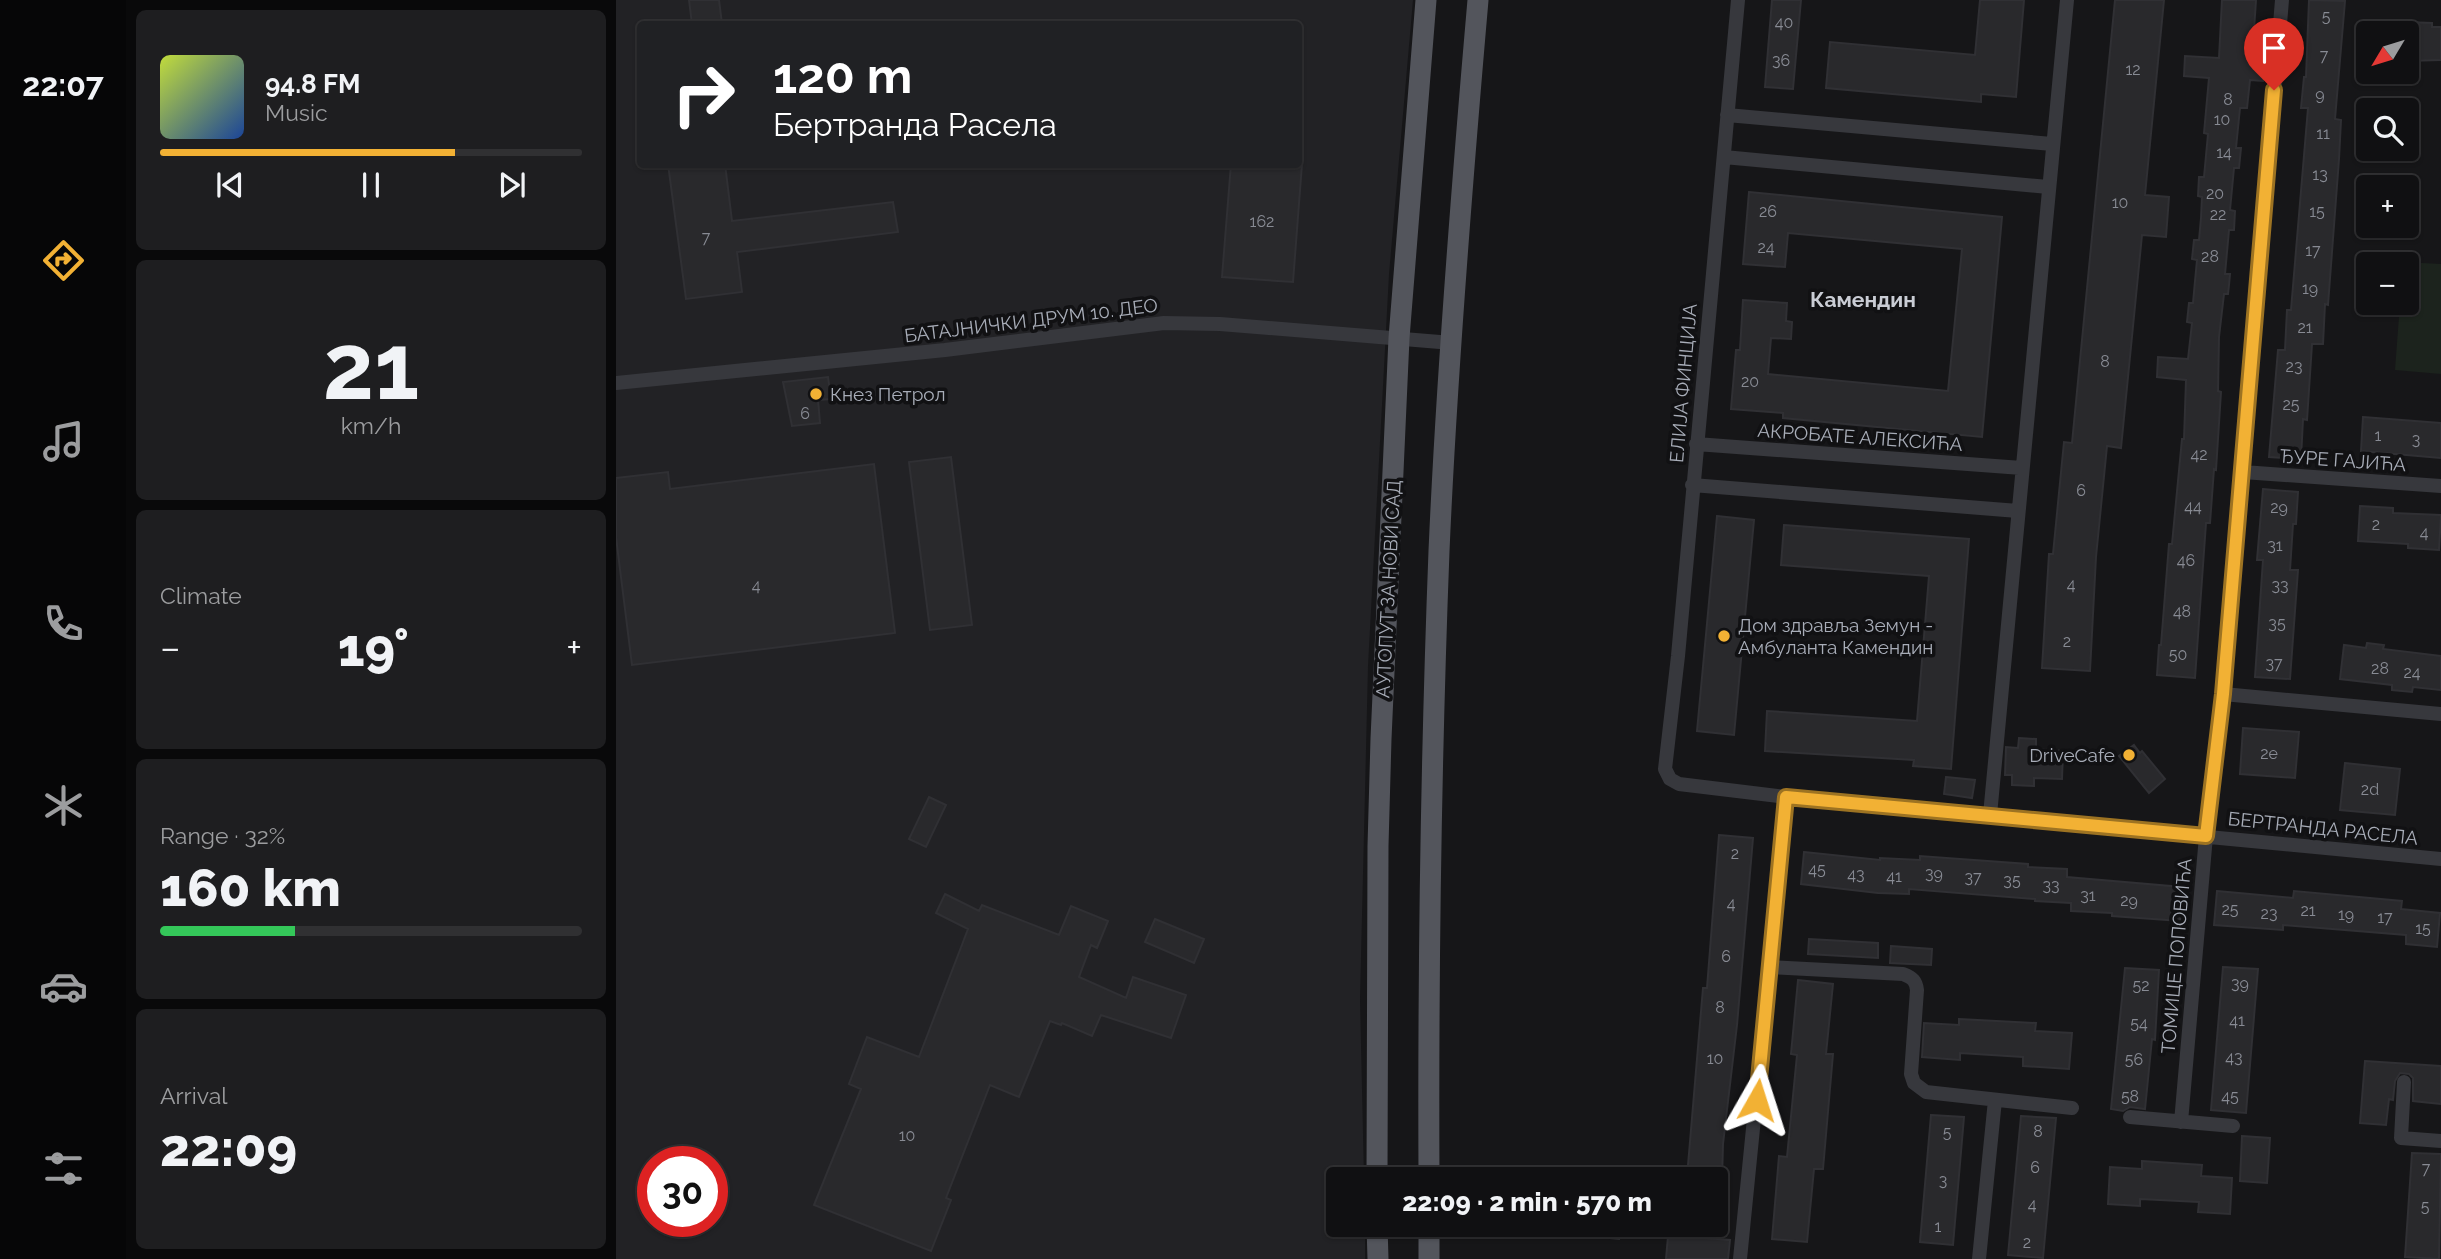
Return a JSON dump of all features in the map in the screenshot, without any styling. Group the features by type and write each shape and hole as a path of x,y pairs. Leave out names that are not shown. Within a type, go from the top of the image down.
{"main road":[{"name":"АУТОПУТ ЗА НОВИ САД","path":"1377,1167 1378,846 1399,338 1426,0"},
{"path":"1429,1167 1430,828 1439,548 1478,0"},
{"path":"1377,1237 1377,1259"},
{"path":"1429,1237 1429,1259"}],"street":[{"name":"ЕЛИЈА ФИНЦИЈА","path":"1665,769 1738,0"},
{"path":"1990,815 2067,0"},
{"name":"ТОМИЦЕ ПОПОВИЋА","path":"2181,1122 2206,836 2223,694 2243,472 2281,0"},
{"path":"1727,115 2052,144"},
{"path":"1724,157 2048,187"},
{"name":"БАТАЈНИЧКИ ДРУМ 10. ДЕО","path":"616,383 945,350 1164,323 1220,324 1452,343"},
{"name":"АКРОБАТЕ АЛЕКСИЋА","path":"1696,444 2022,468"},
{"name":"ЂУРЕ ГАЈИЋА","path":"2243,472 2441,486"},
{"path":"1692,485 2018,511"},
{"path":"2223,694 2441,714"},
{"name":"БЕРТРАНДА РАСЕЛА","path":"1665,769 1670,779 1679,784 1786,797 2441,859"},
{"path":"1741,1259 1786,797"},
{"path":"1770,967 1903,974 1911,977 1917,983 1911,1074 1914,1083 1926,1092 2072,1108"},
{"path":"2404,1082 2400,1138 2441,1141"},
{"path":"1979,1259 1995,1100"},
{"path":"2130,1117 2233,1126"}],"shaded area":[{"path":"616,0 1413,0 1389,274 1368,666 1360,999 1364,1167 1326,1167 1326,1237 1365,1237 1365,1259 616,1259"},
{"path":"2419,263 2441,264 2441,374 2395,370 2399,315 2419,315"}],"building":[{"path":"689,0 719,0 722,21 692,21"},
{"path":"1772,0 1801,0 1793,89 1765,87"},
{"path":"1980,0 2024,0 2016,97 1981,94 1981,102 1826,88 1830,42 1975,55"},
{"path":"2115,0 2164,0 2145,195 2169,197 2166,237 2142,235 2121,448 2107,446 2096,557 2090,671 2042,668 2049,554 2053,554 2064,442 2072,443"},
{"path":"2222,0 2256,0 2252,61 2264,61 2263,81 2250,80 2247,108 2240,108 2236,148 2241,148 2239,168 2234,168 2230,210 2235,211 2234,230 2229,230 2225,274 2230,274 2229,285 2228,294 2224,294 2219,337 2218,391 2221,392 2216,470 2214,469 2210,523 2206,523 2195,678 2157,675 2169,544 2172,544 2184,439 2186,380 2157,377 2158,357 2188,359 2192,323 2187,322 2189,303 2193,303 2197,260 2192,259 2194,240 2199,240 2201,218 2199,177 2204,177 2208,134 2204,133 2209,78 2184,76 2185,56 2219,58"},
{"path":"2309,0 2345,1 2335,119 2341,120 2328,305 2325,304 2323,344 2312,344 2307,420 2303,419 2301,459 2269,457 2278,350 2285,350 2287,310 2291,310 2308,108 2301,108 2306,77"},
{"path":"2419,22 2432,23 2432,27 2441,27 2441,60 2419,61"},
{"path":"669,168 725,168 732,221 893,202 898,232 737,252 742,292 686,299"},
{"path":"1231,168 1302,168 1293,282 1222,277"},
{"path":"1749,192 2002,217 1982,437 1783,418 1783,413 1731,409 1736,350 1740,350 1743,300 1787,303 1786,321 1792,322 1791,339 1771,338 1768,374 1948,391 1962,249 1788,233 1785,267 1743,264"},
{"path":"828,377 831,399 818,400 820,423 792,426 783,382"},
{"path":"2363,417 2441,423 2441,458 2361,451"},
{"path":"951,457 972,625 930,630 909,462"},
{"path":"874,464 895,633 632,665 616,537 616,478 668,472 670,489"},
{"path":"2263,489 2298,492 2290,570 2298,570 2290,679 2255,677 2263,560 2257,560"},
{"path":"2360,506 2393,508 2393,513 2441,515 2439,550 2408,548 2408,544 2358,541"},
{"name":"Дом здравља Земун - Амбуланта Камендин","path":"1717,516 1754,520 1734,735 1697,731"},
{"path":"1784,525 1969,539 1951,769 1913,766 1914,760 1765,751 1767,711 1917,721 1929,576 1781,565"},
{"path":"2367,643 2384,645 2383,649 2441,656 2441,690 2413,687 2412,692 2392,690 2392,685 2340,679 2344,645 2366,648"},
{"path":"2243,728 2299,732 2295,778 2240,774"},
{"path":"2019,738 2036,739 2036,749 2063,751 2062,779 2034,778 2034,786 2012,785 2012,775 2005,775 2006,747 2018,748"},
{"path":"2134,745 2165,779 2149,793 2119,756"},
{"path":"2345,763 2400,769 2395,815 2340,810"},
{"path":"1946,777 1975,780 1972,798 1944,794"},
{"path":"929,797 946,805 926,847 909,839"},
{"path":"1719,835 1753,838 1722,1167 1688,1167 1703,988 1707,988"},
{"path":"1804,852 1880,860 1920,860 1920,856 2028,864 2028,867 2067,869 2067,877 2182,887 2180,921 2071,911 2071,903 2035,899 1909,889 1909,894 1878,893 1801,884"},
{"path":"2217,891 2293,898 2294,891 2402,901 2401,909 2440,913 2437,947 2406,944 2406,935 2283,925 2283,930 2214,925"},
{"path":"945,894 979,911 982,905 1059,935 1071,906 1108,921 1097,948 1091,945 1079,977 1126,998 1133,977 1186,995 1171,1038 1101,1015 1092,1036 1062,1023 1061,1025 1050,1021 1019,1097 990,1085 946,1198 951,1200 931,1251 814,1205 861,1089 849,1084 867,1037 919,1057 968,929 936,913"},
{"path":"1155,919 1204,939 1194,963 1145,942"},
{"path":"1809,939 1878,943 1878,958 1808,954"},
{"path":"1891,946 1932,949 1931,965 1890,963"},
{"path":"2223,967 2258,969 2246,1113 2211,1110"},
{"path":"2125,968 2159,970 2155,1040 2152,1039 2145,1109 2130,1107 2123,1111 2111,1109"},
{"path":"1798,980 1833,984 1826,1054 1833,1054 1823,1169 1814,1169 1807,1242 1772,1239 1779,1156 1787,1157 1797,1055 1791,1054"},
{"path":"1959,1019 2036,1023 2035,1031 2072,1033 2069,1069 2023,1066 2023,1057 1960,1053 1960,1060 1922,1057 1924,1023 1959,1025"},
{"path":"2365,1061 2441,1066 2441,1104 2413,1101 2413,1078 2409,1074 2400,1073 2395,1081 2393,1100 2389,1099 2386,1125 2360,1123"},
{"path":"1931,1115 1964,1117 1953,1245 1920,1242"},
{"path":"2021,1116 2056,1118 2043,1258 2008,1255"},
{"path":"2242,1136 2270,1138 2267,1183 2240,1181"},
{"path":"2412,1153 2441,1154 2439,1259 2405,1257"},
{"path":"2142,1161 2202,1165 2201,1176 2232,1178 2230,1214 2198,1212 2199,1202 2140,1199 2140,1206 2108,1204 2110,1167 2142,1169"},
{"path":"1668,1237 1730,1240 1728,1259 1666,1259"}],"place":[{"name":"Кнез Петрол","path":"816,394"},
{"name":"Дом здравља Земун - Амбуланта Камендин","path":"1724,636"},
{"name":"DriveCafe","path":"2129,755"}],"district":[{"name":"Камендин","path":"1863,299"}],"route":[{"path":"1757,1100 1786,797 2206,836 2223,694 2245,455 2274,90"}]}
